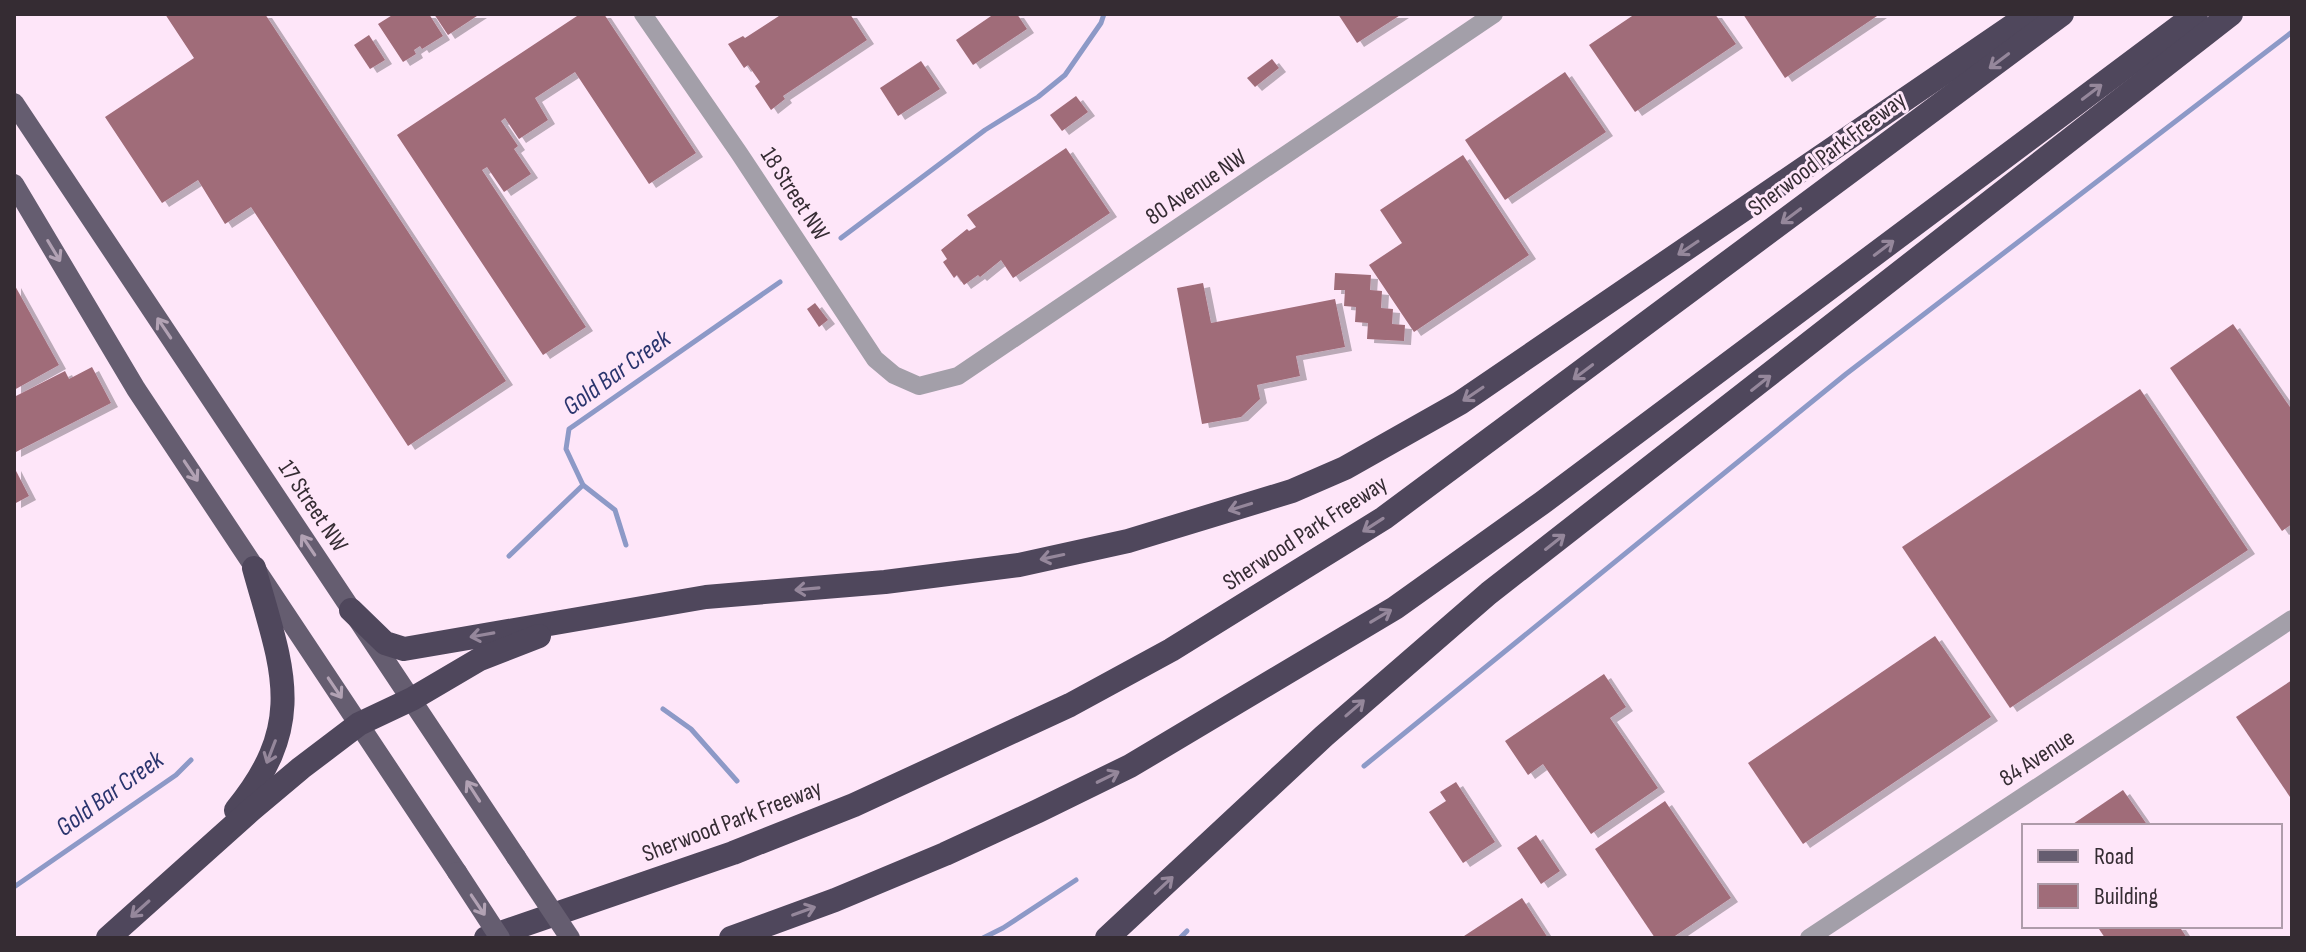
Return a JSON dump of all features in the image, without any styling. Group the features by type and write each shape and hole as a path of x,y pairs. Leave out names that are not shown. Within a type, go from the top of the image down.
{"highway":[{"path":"351,610 385,643 404,649 706,597 885,582 1019,565 1128,541 1292,491 1345,468 1460,403 2030,14"},
{"name":"Sherwood Park Freeway","path":"486,938 733,853 854,805 1070,705 1171,650 1396,510 2062,14"},
{"path":"731,938 904,872 1052,805 1130,766 1395,608 1615,448 2196,14"},
{"path":"1107,938 1324,736 1489,593 2231,14"},
{"path":"172,880 238,808 254,786 274,747 281,722 284,692 280,659 254,568"},
{"path":"108,938 301,768 359,724 412,699 480,659 586,618"}],"main road":[{"name":"17 Street NW","path":"14,103 570,938"},
{"path":"14,184 136,389 500,938"}],"street":[{"name":"18 Street NW","path":"643,14 875,359 894,375 919,386"},
{"name":"80 Avenue NW","path":"919,386 958,376 1494,14"},
{"name":"84 Avenue","path":"1809,938 2292,619"}],"building":[{"path":"165,14 265,14 506,381 408,446 251,207 225,224 198,180 162,203 105,117 194,58"},
{"path":"394,14 429,14 443,36 422,49 420,46 414,50 416,54 403,62 378,24"},
{"path":"434,14 480,14 448,35"},
{"path":"580,14 604,14 696,153 649,184 575,72 535,98 548,120 519,139 505,118 501,121 518,146 514,149 531,174 504,192 487,167 482,170 586,327 543,355 397,135"},
{"path":"782,14 850,14 867,40 783,96 785,99 771,110 755,86 760,82 748,65 744,68 728,44 743,36 745,38"},
{"path":"994,14 1017,14 1027,29 973,65 956,40"},
{"path":"1338,14 1402,14 1357,43"},
{"path":"1635,14 1715,14 1736,44 1635,112 1589,45"},
{"path":"1743,14 1880,14 1785,78"},
{"path":"369,35 385,60 370,69 354,45"},
{"path":"1272,59 1279,68 1255,87 1247,78"},
{"path":"921,61 940,89 898,116 880,88"},
{"path":"1565,72 1606,132 1505,200 1465,140"},
{"path":"1076,96 1088,112 1062,131 1050,115"},
{"path":"1066,148 1110,213 1013,278 1001,260 964,285 957,275 954,278 943,262 947,259 941,250 967,229 976,227 967,215"},
{"path":"1463,155 1529,255 1414,332 1369,265 1402,243 1380,210"},
{"path":"1335,273 1371,275 1370,290 1382,291 1381,308 1393,309 1392,324 1405,325 1404,341 1367,339 1368,323 1355,322 1356,307 1344,306 1345,290 1334,290"},
{"path":"1203,283 1211,323 1335,299 1345,347 1296,356 1300,376 1257,385 1260,399 1241,417 1202,424 1177,288"},
{"path":"14,284 59,365 14,390"},
{"path":"815,303 828,320 819,327 807,309"},
{"path":"2233,324 2292,410 2292,524 2282,531 2170,368"},
{"path":"92,367 111,403 14,453 14,397 65,371 69,379"},
{"path":"2140,389 2248,550 2010,708 1902,547"},
{"path":"14,467 29,496 14,504"},
{"path":"1935,636 1991,717 1803,844 1748,763"},
{"path":"1604,674 1626,707 1610,718 1658,788 1591,834 1543,764 1528,775 1505,741"},
{"path":"2292,680 2292,800 2236,717"},
{"path":"1456,782 1495,842 1463,863 1429,812 1446,801 1440,792"},
{"path":"2123,790 2147,824 2073,824"},
{"path":"1665,801 1731,898 1672,938 1655,938 1595,849"},
{"path":"1536,835 1560,871 1541,884 1517,848"},
{"path":"1522,898 1548,938 1461,938"},
{"path":"2098,928 2180,928 2187,938 2105,938"}],"waterway":[{"name":"Gold Bar Creek","path":"841,238 985,130 1038,97 1065,75 1104,14"},
{"path":"1364,766 1846,374 2292,32"},
{"name":"Gold Bar Creek","path":"509,556 583,485 566,449 569,429 780,282"},
{"path":"583,485 615,510 626,545"},
{"path":"663,709 691,729 737,781"},
{"name":"Gold Bar Creek","path":"14,887 176,775 191,760"},
{"path":"983,938 1076,880"},
{"path":"1180,938 1187,931"}]}
